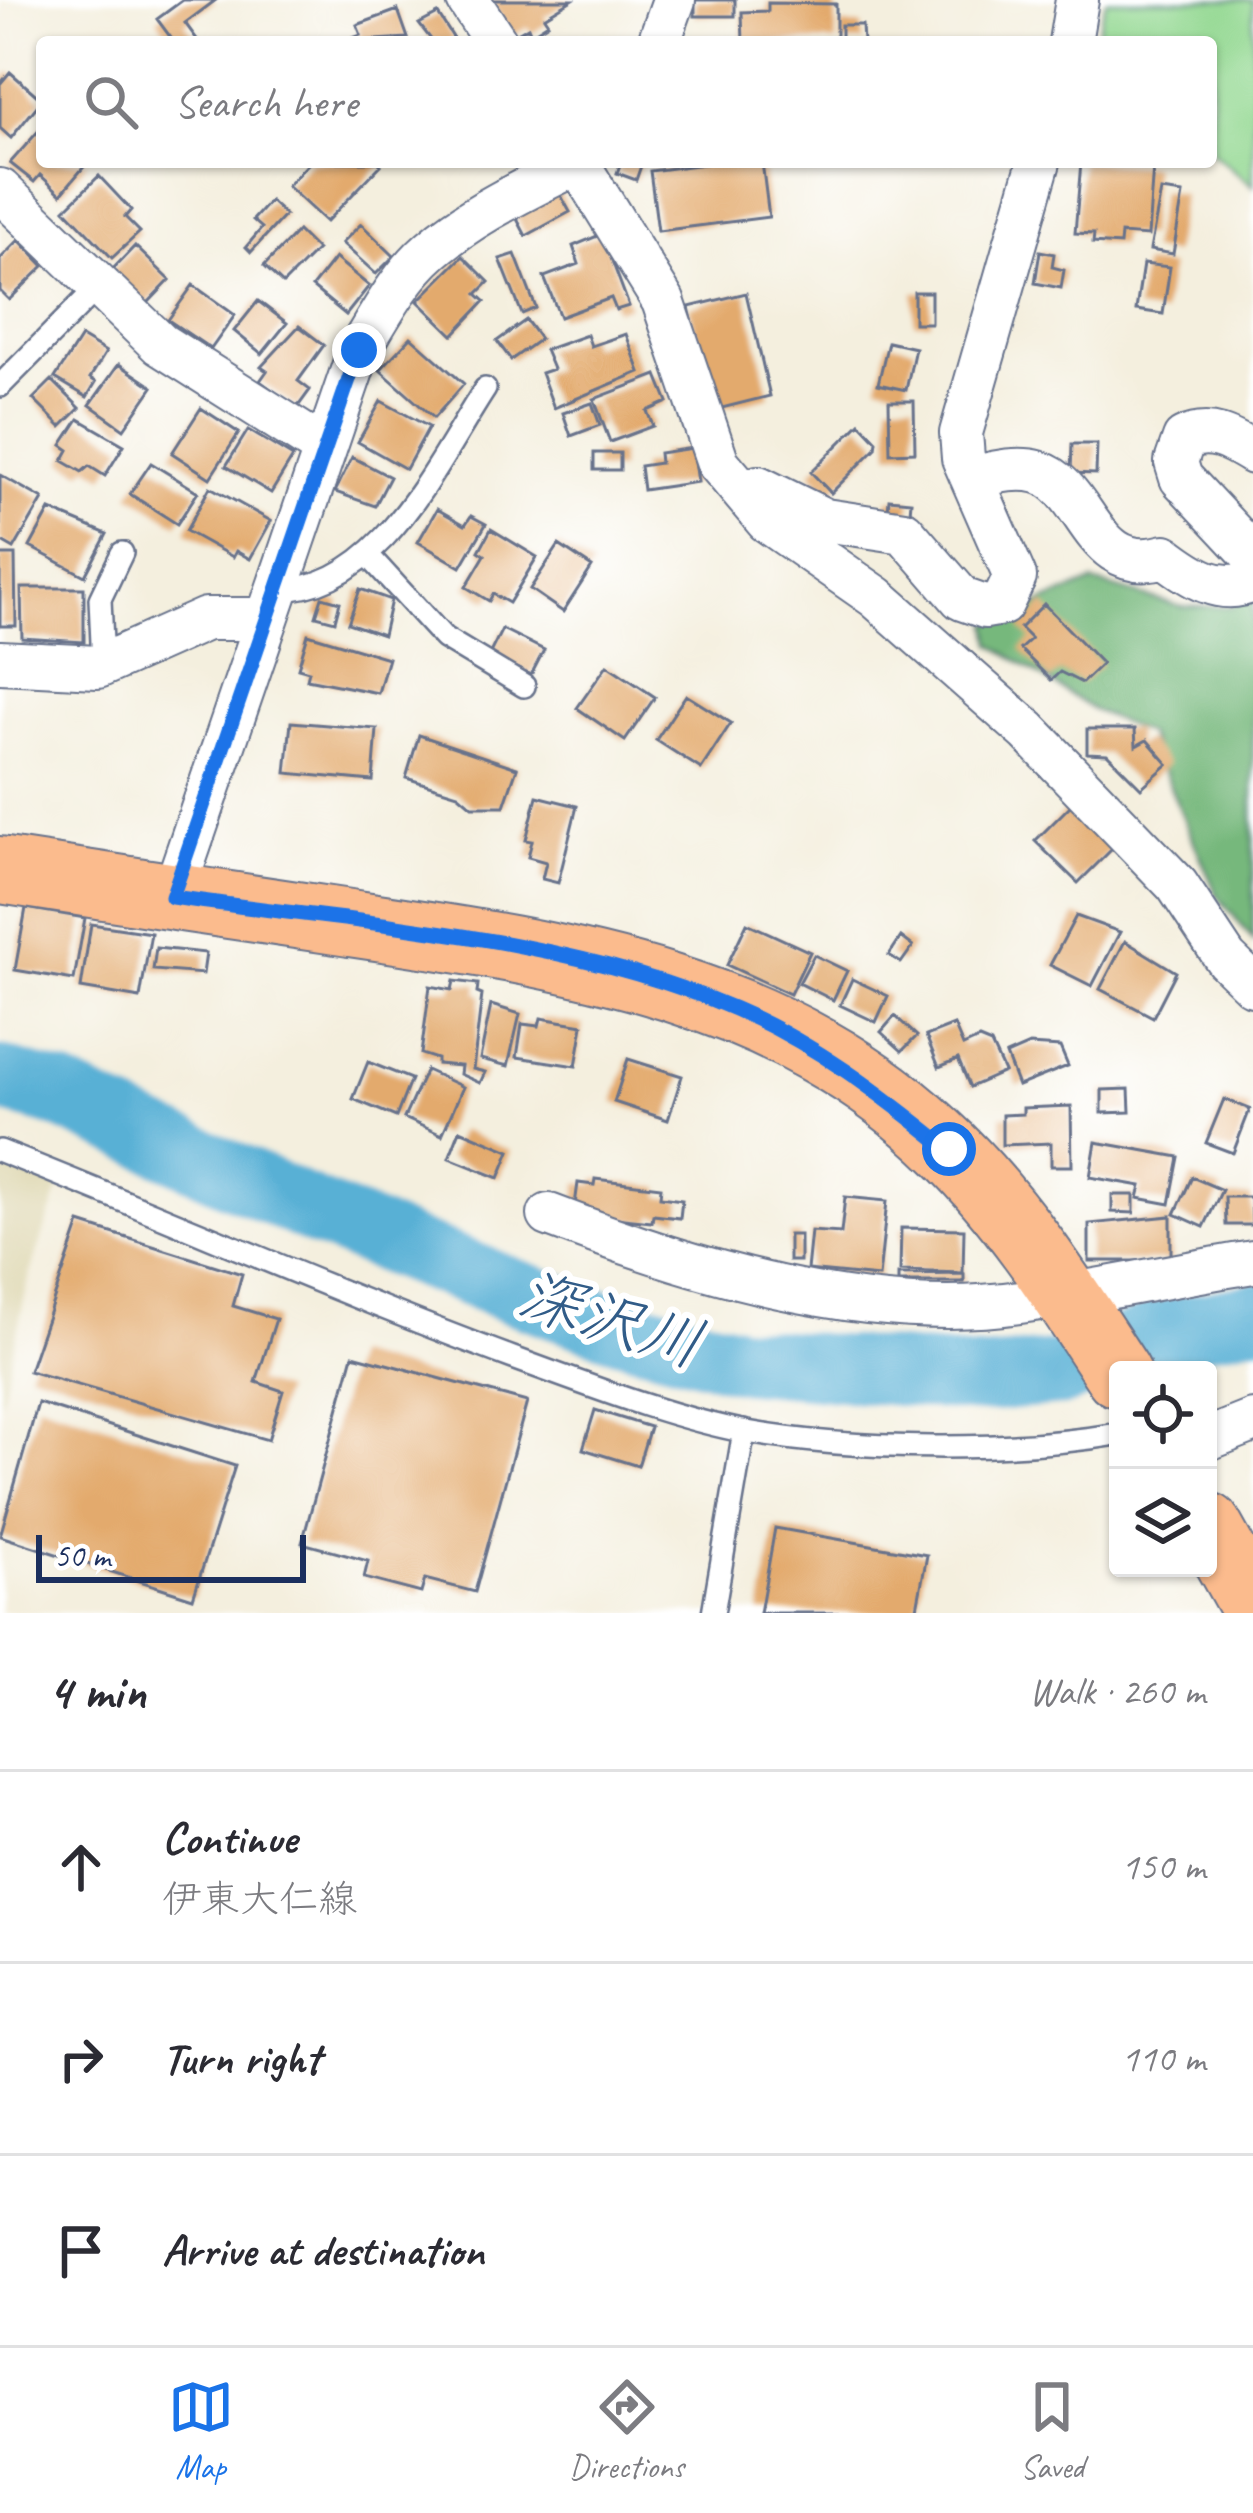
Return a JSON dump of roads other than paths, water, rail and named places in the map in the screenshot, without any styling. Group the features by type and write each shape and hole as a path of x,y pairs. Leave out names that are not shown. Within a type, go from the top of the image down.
{"main road":[{"path":"0,870 589,962 739,1010 857,1078 949,1149 1022,1234 1109,1361"},
{"path":"1217,1542 1253,1606"}],"street":[{"path":"468,0 492,36"},
{"path":"661,36 674,0"},
{"path":"1071,36 1077,0"},
{"path":"172,897 359,350 392,296 430,250 503,202 567,168"},
{"path":"582,168 664,301 718,463 767,521 876,597 1028,731 1177,885 1226,959 1253,986"},
{"path":"718,463 825,520 904,532 962,599 985,607 1002,604 1015,578 972,478 961,434 1037,168"},
{"path":"0,190 160,344 324,448"},
{"path":"1253,453 1220,435 1199,432 1184,440 1176,462 1181,478 1253,555"},
{"path":"972,478 1022,469 1044,473 1060,486 1092,532 1124,555 1149,561 1165,556 1211,584 1238,588 1253,581"},
{"path":"0,662 103,665 206,619 271,605"},
{"path":"549,1215 655,1256 733,1277 879,1300 977,1305 1069,1300 1253,1262"},
{"path":"1217,1435 1253,1420"}],"lane":[{"path":"0,386 97,288"},
{"path":"271,605 296,590 344,574 368,555 485,389"},
{"path":"103,665 100,599 122,553"},
{"path":"368,555 444,638 524,686"},
{"path":"0,1151 431,1328 628,1397 744,1431 864,1444 995,1443 1109,1435"},
{"path":"713,1613 744,1431"}],"waterway":[{"name":"深沢川","path":"0,1079 61,1096 314,1212 510,1290 622,1329 738,1359 980,1380 1064,1373 1159,1334 1253,1315"}]}
